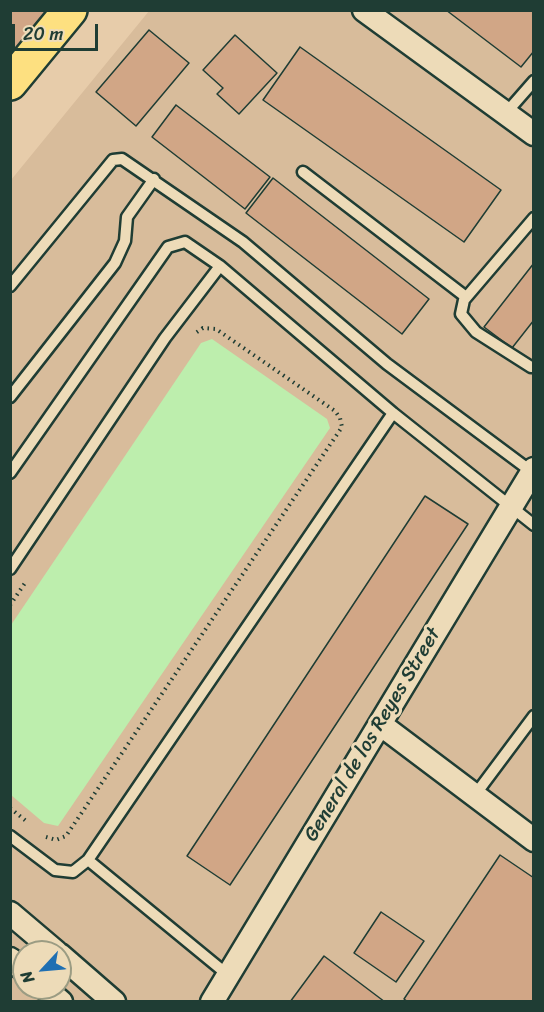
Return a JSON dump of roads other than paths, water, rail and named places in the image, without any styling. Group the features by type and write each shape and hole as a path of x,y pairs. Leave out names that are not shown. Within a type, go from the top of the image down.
{"highway":[{"path":"10,83 70,10"}],"street":[{"path":"364,10 534,134"},
{"name":"General de los Reyes Street","path":"212,1002 533,471"},
{"path":"380,724 534,840"},
{"path":"10,913 42,940"},
{"path":"72,965 114,1002"}],"lane":[{"path":"506,113 534,81"},
{"path":"10,286 113,160 122,159 243,242 387,364 533,471"},
{"path":"303,172 466,297"},
{"path":"10,397 115,263 125,241 127,217 154,179"},
{"path":"533,368 469,327 461,314 466,297 534,218"},
{"path":"10,473 168,247 184,242 220,266 393,414 534,525"},
{"path":"10,569 165,338 220,266"},
{"path":"10,836 55,870 73,872 88,860 393,414"},
{"path":"475,795 534,716"},
{"path":"88,860 228,975"}]}
